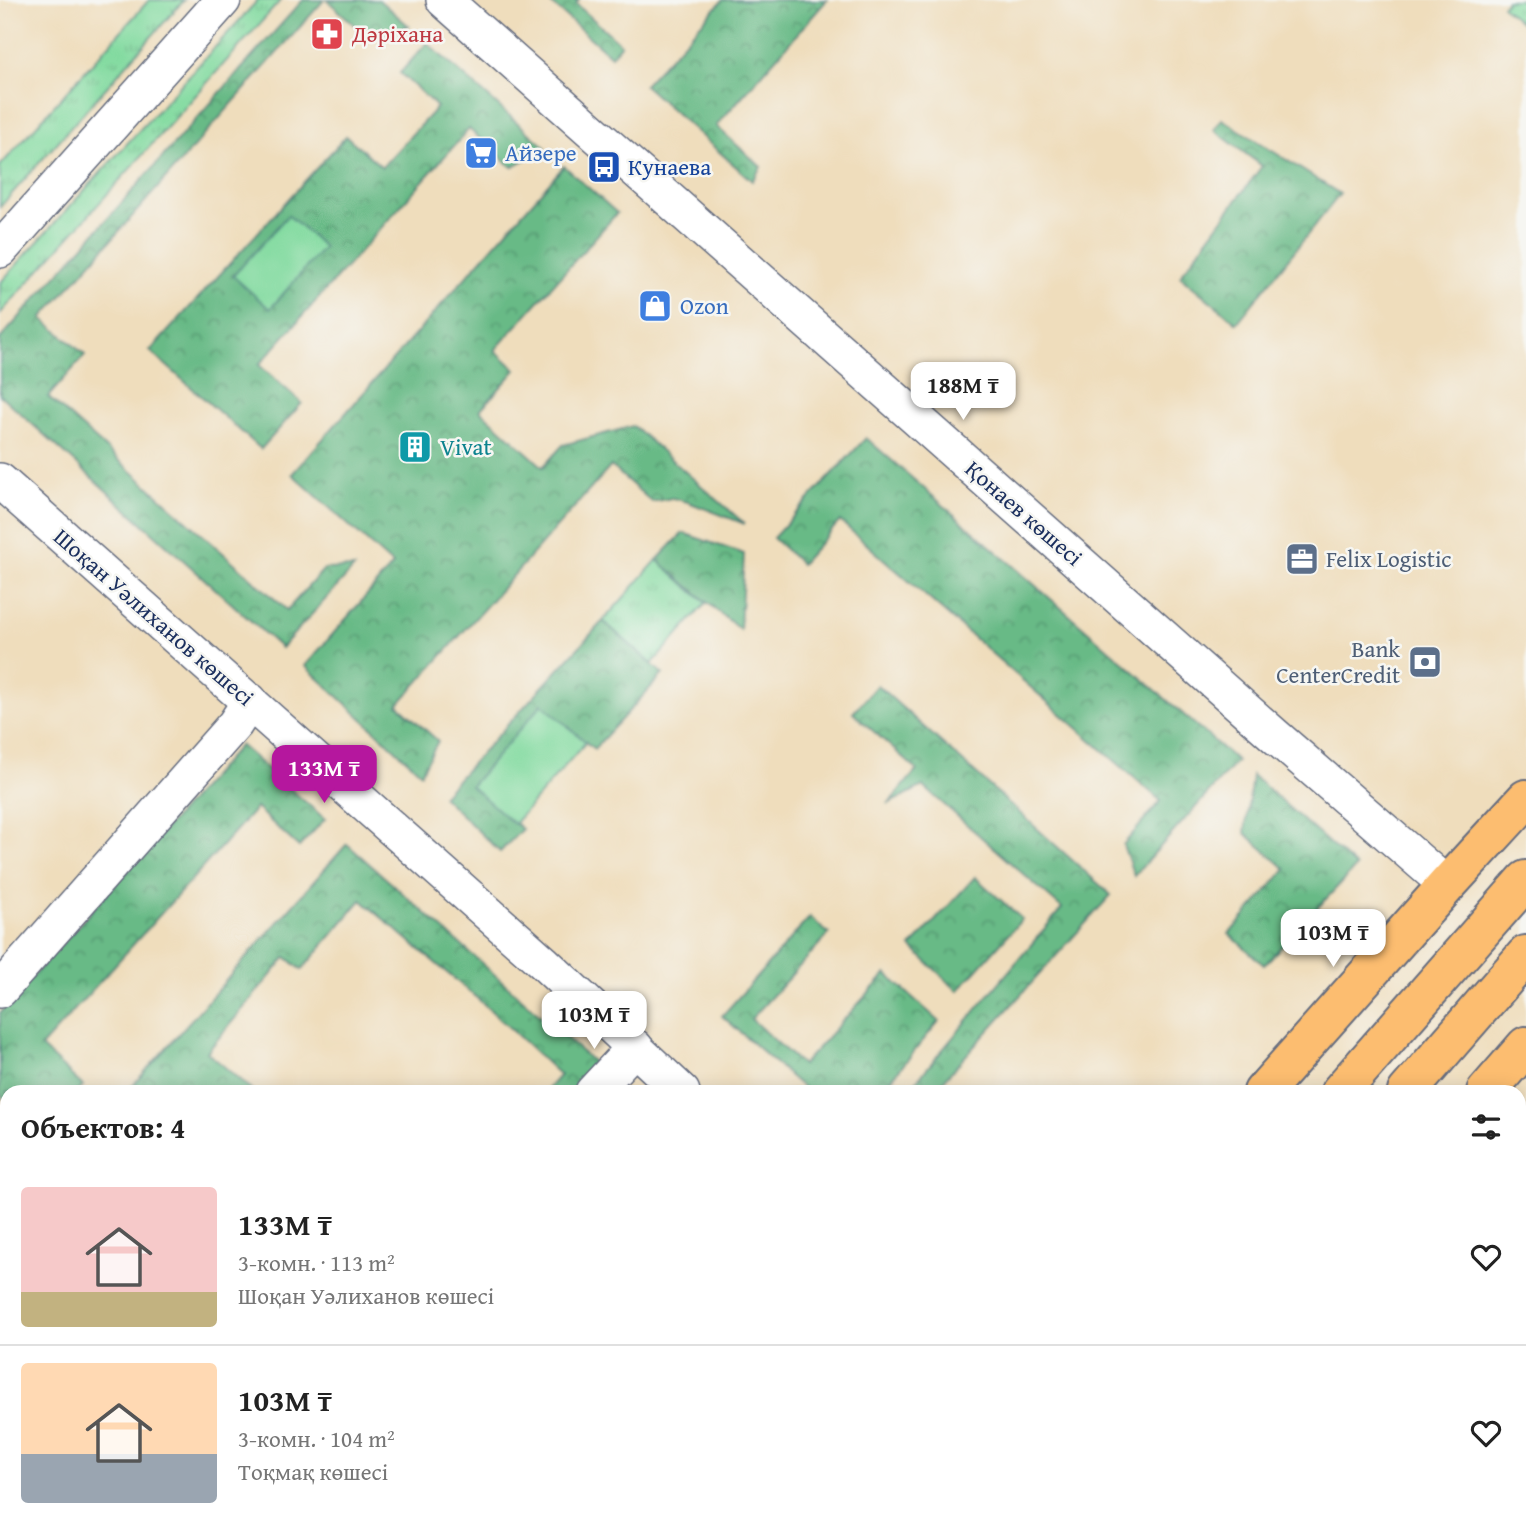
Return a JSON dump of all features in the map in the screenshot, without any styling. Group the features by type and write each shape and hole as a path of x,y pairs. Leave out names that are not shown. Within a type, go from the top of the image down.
{"main road":[{"path":"1269,1085 1526,799"},
{"path":"1346,1085 1526,880"},
{"path":"1413,1085 1526,955"},
{"path":"1492,1085 1526,1046"}],"street":[{"path":"0,250 223,0"},
{"name":"Қонаев көшесі","path":"444,0 1447,885"},
{"name":"Шоқан Уәлиханов көшесі","path":"0,481 543,962 675,1085"},
{"path":"0,990 235,724 250,701"},
{"path":"600,1085 635,1047"}],"green space":[{"path":"149,0 184,0 0,207 0,166"},
{"path":"258,0 281,0 0,314 0,283"},
{"path":"303,0 324,0 42,318 85,355 48,397 287,610 324,569 354,568 281,648 0,395 0,339"},
{"path":"327,0 379,0 409,26 368,37"},
{"path":"547,0 579,0 576,4 621,44 611,56"},
{"path":"723,0 827,0 716,126 761,167 752,181 644,85"},
{"path":"1507,0 1526,0 1526,27 1502,6"},
{"path":"427,43 546,148 512,167 469,129 259,365 302,403 261,449 150,351 346,136 382,167 437,107 400,73"},
{"path":"1222,119 1340,194 1237,323 1180,276 1262,166 1214,130"},
{"path":"564,166 617,213 495,350 516,370 480,410 543,467 563,445 633,426 745,524 672,498 652,502 611,466 398,705 438,741 421,773 305,666 393,565 292,474"},
{"path":"288,215 324,247 270,309 233,276"},
{"path":"866,438 1237,761 1134,876 1123,845 1161,801 840,521 801,564 773,538"},
{"path":"683,533 744,554 740,630 657,560"},
{"path":"657,560 706,603 652,664 603,621"},
{"path":"603,621 663,674 594,749 542,705 471,786 522,829 500,852 442,796"},
{"path":"877,685 1111,895 939,1085 913,1085 1062,908 923,786 888,804 917,770 853,713"},
{"path":"542,704 586,742 514,824 471,786"},
{"path":"240,745 325,819 299,847 256,808 41,1047 82,1085 0,1085 0,1013"},
{"path":"1252,775 1356,867 1264,965 1229,934 1286,869 1245,833"},
{"path":"347,844 598,1066 580,1085 551,1085 560,1075 485,1005 361,900 302,970 286,957 207,1052 246,1085 133,1085"},
{"path":"975,877 1022,919 958,991 911,947"},
{"path":"810,917 829,934 751,1019 802,1065 886,974 939,1021 887,1085 800,1085 722,1016"}],"place":[{"name":"Дәріхана","path":"327,34"},
{"name":"Айзере","path":"481,153"},
{"name":"Кунаева","path":"604,167"},
{"name":"Ozon","path":"655,306"},
{"name":"Vivat","path":"415,447"},
{"name":"Felix Logistic","path":"1302,559"},
{"name":"Bank CenterCredit","path":"1425,662"}]}
